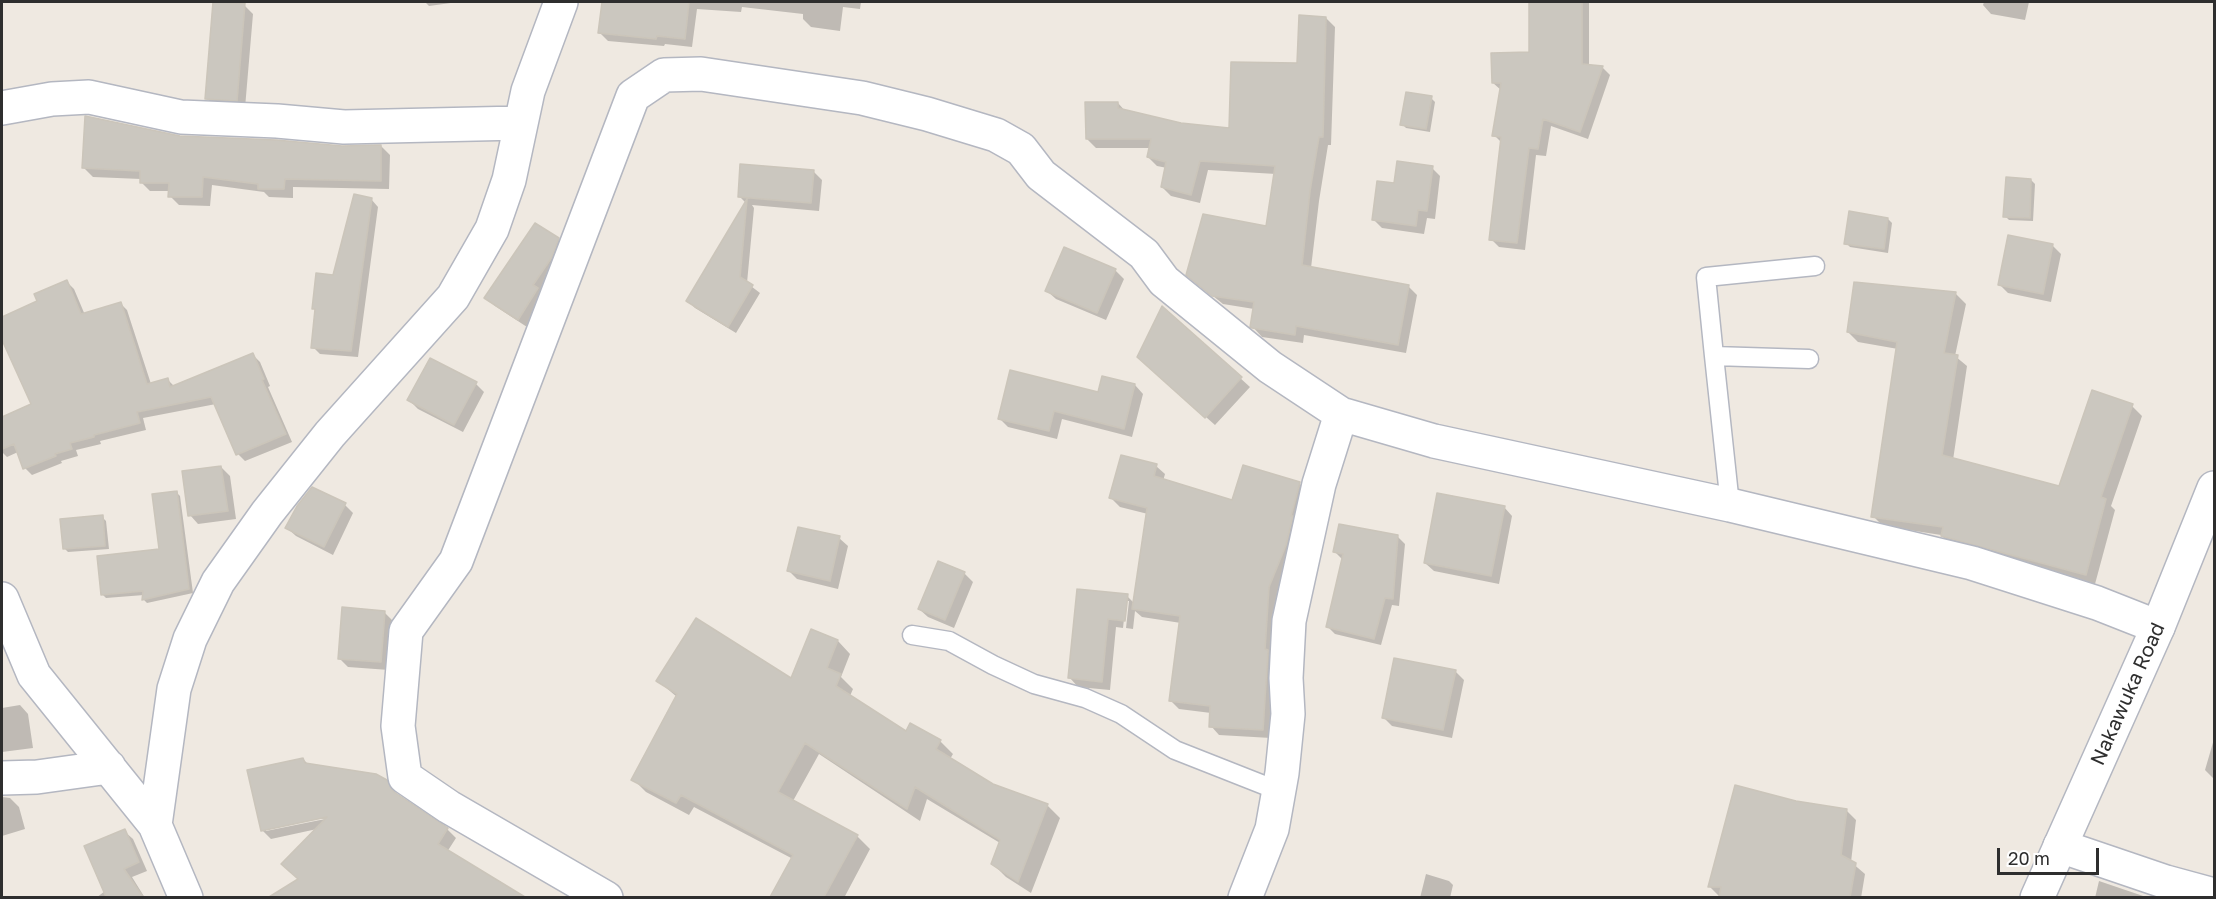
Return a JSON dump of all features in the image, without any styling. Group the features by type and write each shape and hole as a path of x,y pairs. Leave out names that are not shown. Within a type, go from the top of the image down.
{"street":[{"path":"155,825 174,689 190,639 218,582 267,513 330,434 453,297 492,229 509,180 528,91 561,2"},
{"path":"606,897 449,807 405,777 398,726 406,631 456,561 633,96 664,75 701,74 862,98 927,114 996,135 1021,149 1041,175 1144,254 1164,281 1181,296 1270,367 1341,414 1434,441 1730,505 1972,563 2097,603 2158,627"},
{"path":"2,108 52,99 88,97 181,117 277,121 344,127 520,123"},
{"path":"1245,897 1272,829 1288,714 1286,678 1289,621 1319,484 1341,414"},
{"name":"Nakawuka Road","path":"2037,897 2158,627 2214,488"},
{"path":"2,599 34,675 155,825 186,897"},
{"path":"2,778 37,777 109,767"},
{"path":"2060,846 2166,882 2214,895"}],"lane":[{"path":"1730,505 1706,277 1815,266"},
{"path":"1714,356 1809,359"},
{"path":"912,634 949,640 993,665 1034,684 1085,698 1121,714 1175,750 1279,791"}],"building":[{"path":"213,2 245,3 237,101 205,99"},
{"path":"602,2 689,2 685,39 657,36 656,39 598,33"},
{"path":"1529,2 1582,2 1582,64 1603,66 1580,132 1543,119 1538,149 1529,148 1517,243 1489,240 1501,137 1492,136 1501,83 1492,83 1491,53 1529,52"},
{"path":"1299,15 1326,17 1323,137 1319,137 1310,191 1302,265 1409,285 1398,345 1296,326 1295,335 1252,328 1250,327 1254,302 1212,296 1186,275 1203,214 1266,226 1275,166 1200,161 1191,195 1161,187 1166,162 1147,157 1151,139 1086,139 1085,102 1118,102 1118,108 1181,123 1229,128 1231,62 1297,63"},
{"path":"1406,92 1432,96 1426,129 1400,125"},
{"path":"85,116 180,136 276,140 342,146 381,145 381,181 285,179 284,189 258,189 258,184 203,177 202,197 168,197 169,183 140,183 140,171 82,168"},
{"path":"1397,161 1433,166 1427,211 1418,210 1416,226 1372,220 1377,181 1394,183"},
{"path":"740,164 814,170 811,203 738,197"},
{"path":"2006,177 2031,179 2030,218 2003,217"},
{"path":"354,194 372,198 351,351 311,348 316,273 333,275"},
{"path":"747,199 740,277 753,285 728,327 686,301"},
{"path":"1849,211 1888,218 1884,249 1844,244"},
{"path":"535,223 559,238 552,257 533,285 538,288 518,320 484,298"},
{"path":"2008,235 2053,244 2043,294 1998,285"},
{"path":"1064,247 1116,269 1097,313 1045,291"},
{"path":"67,280 81,314 121,302 147,384 168,378 170,387 253,353 264,379 262,380 286,434 236,455 211,397 137,412 140,423 70,443 72,449 23,469 14,444 2,449 2,417 31,404 2,340 2,317 37,301 34,294"},
{"path":"1854,282 1956,292 1944,353 1958,355 1942,455 2059,486 2092,390 2133,404 2101,497 2106,499 2086,575 1941,536 1943,527 1871,517 1897,342 1847,332"},
{"path":"1162,306 1242,377 1205,418 1137,357"},
{"path":"430,358 477,382 454,425 407,400"},
{"path":"1010,370 1098,392 1102,376 1135,384 1124,429 1054,411 1049,431 998,419"},
{"path":"1121,455 1157,464 1154,476 1232,500 1243,465 1300,482 1286,545 1269,587 1263,730 1209,727 1210,706 1169,701 1180,616 1132,609 1147,508 1109,498"},
{"path":"221,466 228,511 188,516 182,471"},
{"path":"312,487 346,503 324,547 285,528 297,506"},
{"path":"177,491 189,589 142,600 143,591 101,595 97,556 159,549 152,494"},
{"path":"1437,493 1505,506 1491,576 1424,563"},
{"path":"103,515 105,546 63,549 60,519"},
{"path":"1339,524 1398,535 1393,599 1385,598 1374,639 1326,627 1343,554 1333,552"},
{"path":"798,527 840,536 830,581 787,571"},
{"path":"938,561 965,572 945,620 918,609"},
{"path":"1077,589 1128,594 1125,621 1108,619 1102,682 1068,678"},
{"path":"342,607 385,611 381,662 338,659"},
{"path":"696,618 791,678 811,629 838,640 827,668 841,674 836,686 906,731 910,723 941,740 936,749 993,784 1048,804 1018,882 991,864 1000,840 915,787 907,809 805,743 778,792 858,835 824,897 770,897 793,855 681,795 676,803 631,780 677,694 656,681"},
{"path":"1394,658 1456,670 1443,730 1382,718"},
{"path":"303,758 305,763 376,774 387,780 394,792 448,828 438,844 525,897 269,897 298,879 281,864 327,817 261,831 247,770"},
{"path":"1735,785 1796,801 1847,809 1841,855 1856,863 1850,897 1719,897 1721,887 1708,887"},
{"path":"125,829 139,862 124,869 143,897 106,897 84,846"}]}
